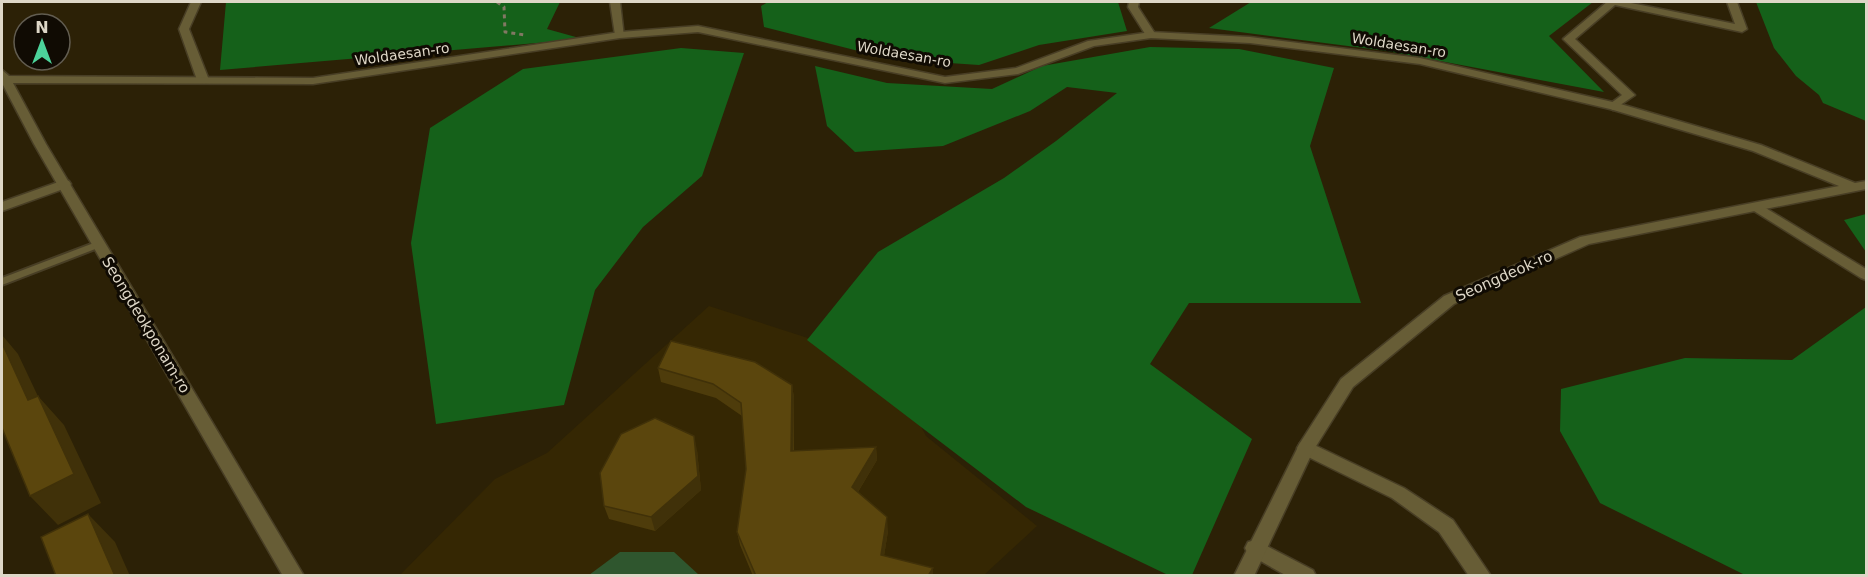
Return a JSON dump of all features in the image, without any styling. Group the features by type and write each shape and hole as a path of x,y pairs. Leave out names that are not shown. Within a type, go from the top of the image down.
{"street":[{"path":"196,2 184,29 203,80"},
{"path":"615,2 620,35"},
{"path":"1134,2 1133,7 1151,34"},
{"path":"1613,106 1629,95 1568,39 1613,2 1742,28 1732,2"},
{"name":"Woldaesan-ro","path":"2,77 313,81 620,35 698,29 945,80 1018,71 1092,43 1151,34 1250,40 1420,61 1613,106 1757,148 1860,186"},
{"name":"Seongdeokponam-ro","path":"2,77 294,576"},
{"path":"2,207 63,184"},
{"name":"Seongdeok-ro","path":"1244,576 1255,548 1306,448 1347,383 1449,300 1585,240 1759,208 1860,186"},
{"path":"1759,208 1866,275"},
{"path":"1306,448 1398,493 1446,526 1481,576"},
{"path":"1255,548 1306,576"}],"lane":[{"path":"2,282 99,244"}],"path":[{"path":"497,2 504,7 505,32 527,35"}],"shaded area":[{"path":"709,306 845,350 911,407 926,436 1037,526 984,575 399,576 495,479 547,453"}],"green space":[{"path":"226,2 560,2 547,29 583,39 220,70"},
{"path":"768,2 1118,2 1127,31 1039,45 979,65 890,59 764,27 761,6"},
{"path":"1251,2 1593,2 1549,36 1604,92 1387,51 1209,28"},
{"path":"1756,2 1866,2 1866,121 1823,103 1819,95 1796,76 1774,48"},
{"path":"1150,47 1239,49 1334,68 1310,146 1361,303 1189,303 1150,364 1252,439 1192,575 1168,575 1026,507 807,340 878,252 1004,178 1117,93 1067,87 1030,111 943,146 855,152 827,126 815,66 887,83 992,89 1042,66"},
{"path":"681,48 744,53 702,176 643,227 595,290 564,405 436,424 411,243 430,128 523,69"},
{"path":"1866,214 1866,252 1844,220"},
{"path":"1866,307 1866,575 1745,575 1600,503 1560,431 1561,389 1685,358 1792,360"},
{"path":"620,552 674,552 699,575 589,575"}],"building":[{"path":"671,341 755,362 792,385 791,451 876,447 852,487 887,517 881,555 933,568 928,576 756,576 737,532 746,469 741,403 713,384 658,368"},
{"path":"2,343 28,400 38,396 74,474 30,496 2,428"},
{"path":"655,418 694,436 698,476 651,517 604,506 600,473 621,434"},
{"path":"88,514 115,576 56,576 41,537"}]}
